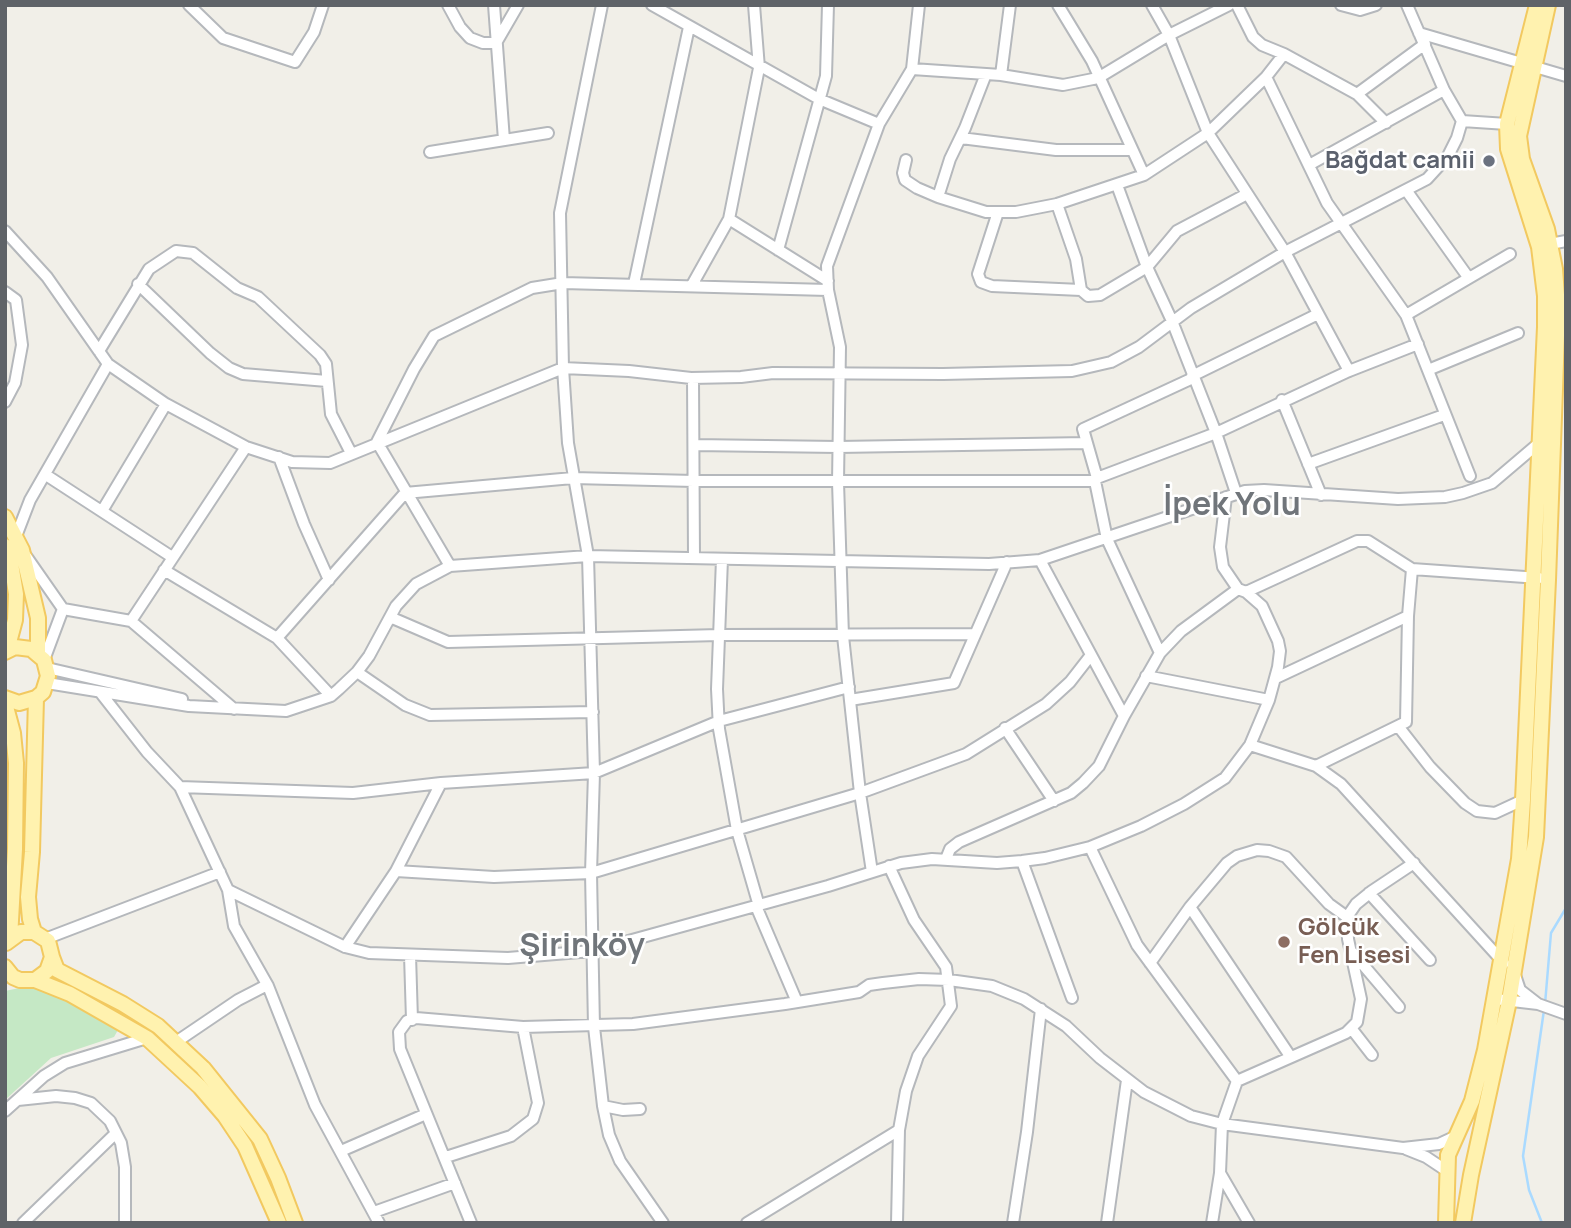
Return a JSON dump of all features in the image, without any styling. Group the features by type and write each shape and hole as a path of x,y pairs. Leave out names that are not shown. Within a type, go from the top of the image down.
{"main road":[{"path":"1446,1223 1448,1155 1475,1091 1502,1000 1514,971 1536,837 1561,367 1558,308 1550,244 1522,159 1519,136 1536,5"},
{"path":"1463,1223 1502,1000 1501,960 1519,859 1545,327 1544,282 1536,237 1508,149 1507,124 1548,5"},
{"path":"5,517 38,618 47,683 36,698 33,839 28,897 30,919 51,949 57,970 123,1004 158,1026 203,1068 260,1139 295,1223"},
{"path":"14,545 10,557 16,594 15,620 6,651 23,647 43,661"},
{"path":"7,941 14,886 16,763 13,733 5,700 19,703 36,698"},
{"path":"7,941 21,932 40,935"},
{"path":"35,980 47,971 52,957"},
{"path":"8,975 20,980 35,980 70,994 146,1038 200,1087 225,1116 245,1146 279,1223"},
{"path":"1454,1137 1465,1136 1478,1145"},
{"path":"1447,1171 1458,1177 1471,1175"}],"street":[{"path":"189,5 223,38 295,62 314,33 323,5"},
{"path":"448,5 460,27 470,38 483,43 496,43"},
{"path":"494,5 504,140"},
{"path":"496,43 518,5"},
{"path":"602,5 560,213 563,368 573,478 587,556 594,773 591,873 594,1027 609,1135 620,1161 663,1223"},
{"path":"652,5 670,10 689,27 759,68 819,99 879,124"},
{"path":"692,285 729,219 759,68 754,5"},
{"path":"778,250 826,76 828,5"},
{"path":"872,872 860,793 843,636 838,482 840,346 828,286 827,266 879,124 912,69 919,5"},
{"path":"1001,75 1010,5"},
{"path":"1058,5 1092,61 1144,175"},
{"path":"1152,5 1169,35 1208,134 1285,252 1349,371"},
{"path":"912,69 1001,75 1063,85 1098,78 1169,35 1229,5"},
{"path":"1237,5 1252,37 1262,45 1357,94 1386,123"},
{"path":"1341,5 1360,10 1376,5"},
{"path":"5,232 47,277 108,364 166,404 246,447 305,464 330,463 563,368 694,378 773,373 1072,371 1111,362 1139,347 1172,321 1285,252 1427,179 1439,168 1457,138 1462,121 1444,90 1406,5"},
{"path":"634,284 689,27"},
{"path":"1419,33 1566,76"},
{"path":"1357,94 1425,44"},
{"path":"906,160 903,173 905,180 917,188 986,212 1016,212 1057,204 1144,175 1208,134 1266,77 1284,54"},
{"path":"938,197 950,159 986,74"},
{"path":"1266,77 1327,203 1406,315 1470,477"},
{"path":"1309,164 1444,90"},
{"path":"1462,121 1507,124"},
{"path":"430,152 548,133"},
{"path":"961,138 1056,150 1132,150"},
{"path":"228,890 345,947 369,953 508,958 592,951 916,860 946,859 997,863 1045,858 1090,846 1141,826 1212,787 1235,768 1250,745 1276,678 1280,651 1275,631 1262,606 1227,576 1220,557 1220,537 1231,495 1216,433 1172,321 1147,267 1117,185"},
{"path":"1406,190 1468,276"},
{"path":"998,212 978,274 981,282 992,286 1081,290 1088,296 1100,295 1147,267 1177,231 1247,194"},
{"path":"1057,204 1076,259 1081,290"},
{"path":"729,219 828,286"},
{"path":"1550,244 1566,242"},
{"path":"99,351 149,269 176,251 193,253 237,288 258,297 320,355 326,364 331,414 351,453"},
{"path":"1406,315 1468,276 1510,254"},
{"path":"377,442 434,336 532,288 563,283 828,286"},
{"path":"138,284 229,368 243,374 327,381"},
{"path":"5,292 16,300 22,345 15,383 5,402"},
{"path":"1160,653 1107,539 1083,429 1318,314"},
{"path":"1428,370 1518,333"},
{"path":"277,638 405,493 573,478 838,482 1096,480 1216,433 1282,400 1418,344"},
{"path":"108,364 30,500 14,545 63,609 131,621 228,708"},
{"path":"694,378 694,558"},
{"path":"1282,400 1321,495"},
{"path":"102,511 166,404"},
{"path":"1308,464 1444,415"},
{"path":"377,442 450,566"},
{"path":"694,445 838,447 1087,443"},
{"path":"47,683 189,706 286,711 331,696 357,672 375,646 396,606 416,584 450,566 587,556 840,561 1040,560 1231,495 1264,490 1398,499 1446,497 1492,482 1539,443"},
{"path":"131,621 246,447"},
{"path":"279,457 329,580"},
{"path":"46,475 172,557"},
{"path":"946,859 950,849 959,842 1071,793 1099,766 1160,653 1181,631 1242,591 1357,541 1368,541 1412,569 1548,580"},
{"path":"722,559 719,721 737,830 757,906 797,1002"},
{"path":"1040,560 1124,716"},
{"path":"850,700 954,683 1007,562"},
{"path":"1316,766 1406,722 1408,616 1412,569"},
{"path":"164,570 277,638 331,696"},
{"path":"63,609 43,661 228,708"},
{"path":"1276,678 1408,616"},
{"path":"390,617 448,642 719,635 975,634"},
{"path":"396,871 494,877 591,873 860,793 957,759 1046,704 1070,682 1091,655"},
{"path":"357,672 405,705 430,715 593,712"},
{"path":"1146,676 1269,699"},
{"path":"180,788 353,793 440,783 594,773 719,721 849,687"},
{"path":"100,692 147,752 180,788 228,890 234,926 267,985 315,1105 376,1218 455,1183"},
{"path":"1398,726 1437,775 1477,811 1495,813 1523,800"},
{"path":"1005,728 1054,801"},
{"path":"1250,745 1316,766 1350,793 1501,960 1514,971 1520,990 1538,1004"},
{"path":"345,947 396,871 440,783"},
{"path":"1090,846 1137,945 1237,1081"},
{"path":"1150,963 1190,906 1227,863 1237,856 1262,850 1286,857 1329,904 1347,917"},
{"path":"1022,861 1072,998"},
{"path":"1212,1223 1220,1173 1222,1124 1237,1081 1340,1035 1357,1022 1361,999 1347,917 1356,904 1369,893 1414,863"},
{"path":"889,866 914,920 942,959 949,980 951,1006 918,1056 906,1091 898,1130 897,1223"},
{"path":"40,935 220,872"},
{"path":"1369,893 1430,960"},
{"path":"1190,906 1290,1056"},
{"path":"1351,951 1399,1007"},
{"path":"410,955 412,1020"},
{"path":"471,1223 400,1049 399,1032 407,1021 416,1018 523,1027 594,1027 656,1023 859,992 869,985 919,979 992,986 1041,1009 1066,1026 1126,1080 1191,1116 1222,1124 1403,1148 1426,1157 1447,1171"},
{"path":"176,1042 238,1000 267,985"},
{"path":"1502,1000 1538,1004 1566,1014"},
{"path":"1013,1223 1041,1009"},
{"path":"446,1157 511,1136 533,1119 538,1103 523,1027"},
{"path":"1351,1028 1372,1055"},
{"path":"5,1111 44,1076 65,1063 146,1038"},
{"path":"1107,1223 1126,1080"},
{"path":"18,1100 56,1096 75,1098 91,1104 110,1121 121,1143 125,1167 125,1223"},
{"path":"603,1107 623,1110 640,1108"},
{"path":"341,1151 426,1114"},
{"path":"747,1223 898,1130"},
{"path":"23,1223 116,1133"},
{"path":"1403,1148 1439,1144 1454,1137"},
{"path":"1220,1173 1249,1223"}],"green space":[{"path":"29,986 47,990 118,1030 114,1037 51,1058 5,1100 5,991"}],"waterway":[{"path":"1545,1004 1551,933 1566,908"},
{"path":"1542,1223 1529,1190 1523,1156 1544,1010"}],"place":[{"name":"Bağdat camii","path":"1489,161"},
{"name":"Gölcük Fen Lisesi","path":"1284,942"}],"district":[{"name":"İpek Yolu","path":"1232,506"},
{"name":"Şirinköy","path":"582,947"}]}
